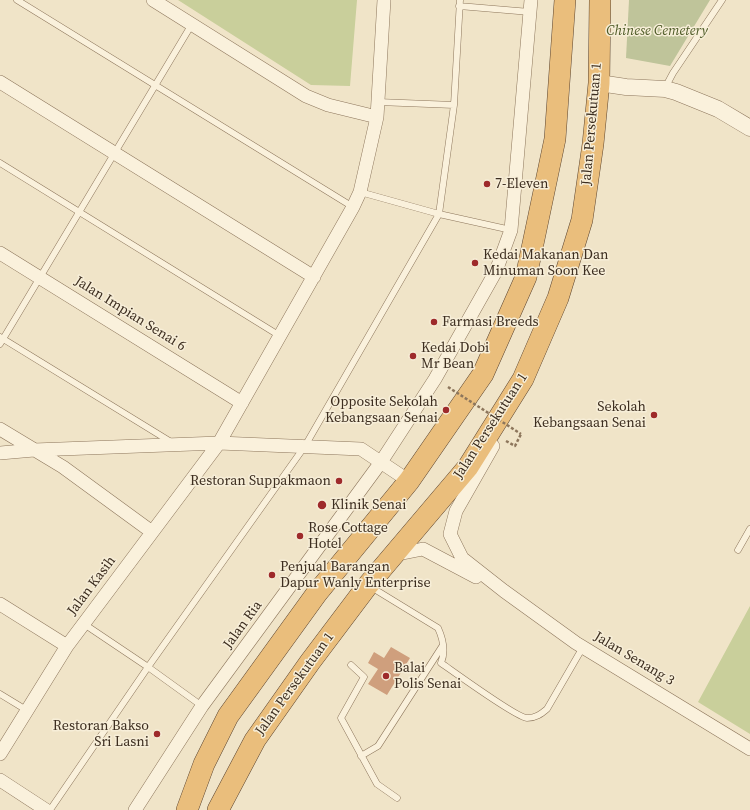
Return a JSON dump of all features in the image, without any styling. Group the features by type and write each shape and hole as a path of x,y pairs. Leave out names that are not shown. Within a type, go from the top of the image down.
{"highway":[{"path":"187,810 204,764 228,716 317,593 409,481 483,374 526,277 555,139 565,0"},
{"name":"Jalan Persekutuan 1","path":"218,810 255,740 310,662 368,585 468,467 523,379 558,298 582,220 593,144 599,83 600,0"}],"street":[{"path":"153,0 306,96 328,105 377,116"},
{"name":"Jalan Kasih","path":"0,754 68,646 219,443 353,207 360,192 377,116 384,0"},
{"name":"Jalan Ria","path":"135,810 202,706 381,462 435,379 492,278 511,230 530,6"},
{"path":"0,82 314,277"},
{"path":"599,83 626,87 665,89 676,92 718,109 750,128"},
{"name":"Jalan Impian Senai 6","path":"0,254 242,403"},
{"name":"Jalan Senang 3","path":"523,379 510,415 456,511 450,534 462,558 504,592 583,647 750,749"},
{"path":"0,429 63,467 152,532"},
{"path":"0,453 34,450 219,443 361,449 409,481"},
{"name":"Jalan Senang 3","path":"393,555 423,549 504,592"},
{"path":"0,604 68,646"},
{"path":"0,780 46,810"}],"lane":[{"path":"17,0 353,207"},
{"path":"665,89 673,73 722,0"},
{"path":"50,810 148,667 305,446 439,214 454,106 459,3 530,6"},
{"path":"174,444 1,340 41,278 79,210 192,24"},
{"path":"378,102 454,106"},
{"path":"0,163 79,210 280,336"},
{"path":"360,192 439,214 511,230"},
{"path":"738,550 750,528"},
{"path":"368,585 438,628 444,655 441,663 511,710 526,718 538,716 547,709 583,647"},
{"path":"84,624 148,667 202,706"},
{"path":"361,756 378,746 443,645"},
{"path":"351,665 364,677 341,718 378,784 397,798"},
{"path":"0,694 28,711"}],"path":[{"path":"448,387 521,434 515,446 498,436"}],"green space":[{"path":"178,0 357,0 350,86 311,85"},
{"name":"Chinese Cemetery","path":"629,0 710,0 670,66 626,58"},
{"path":"750,606 750,734 698,702"}],"building":[{"name":"Balai Polis Senai","path":"391,647 410,658 387,695 368,684 378,669 368,663 374,652 384,658"}],"place":[{"name":"7-Eleven","path":"487,184"},
{"name":"Kedai Makanan Dan Minuman Soon Kee","path":"475,263"},
{"name":"Farmasi Breeds","path":"434,322"},
{"name":"Kedai Dobi Mr Bean","path":"413,356"},
{"name":"Opposite Sekolah Kebangsaan Senai","path":"446,410"},
{"name":"Sekolah Kebangsaan Senai","path":"654,415"},
{"name":"Restoran Suppakmaon","path":"339,481"},
{"name":"Klinik Senai","path":"322,505"},
{"name":"Rose Cottage Hotel","path":"300,536"},
{"name":"Penjual Barangan Dapur Wanly Enterprise","path":"272,575"},
{"name":"Balai Polis Senai","path":"386,676"},
{"name":"Restoran Bakso Sri Lasni","path":"157,734"}]}
